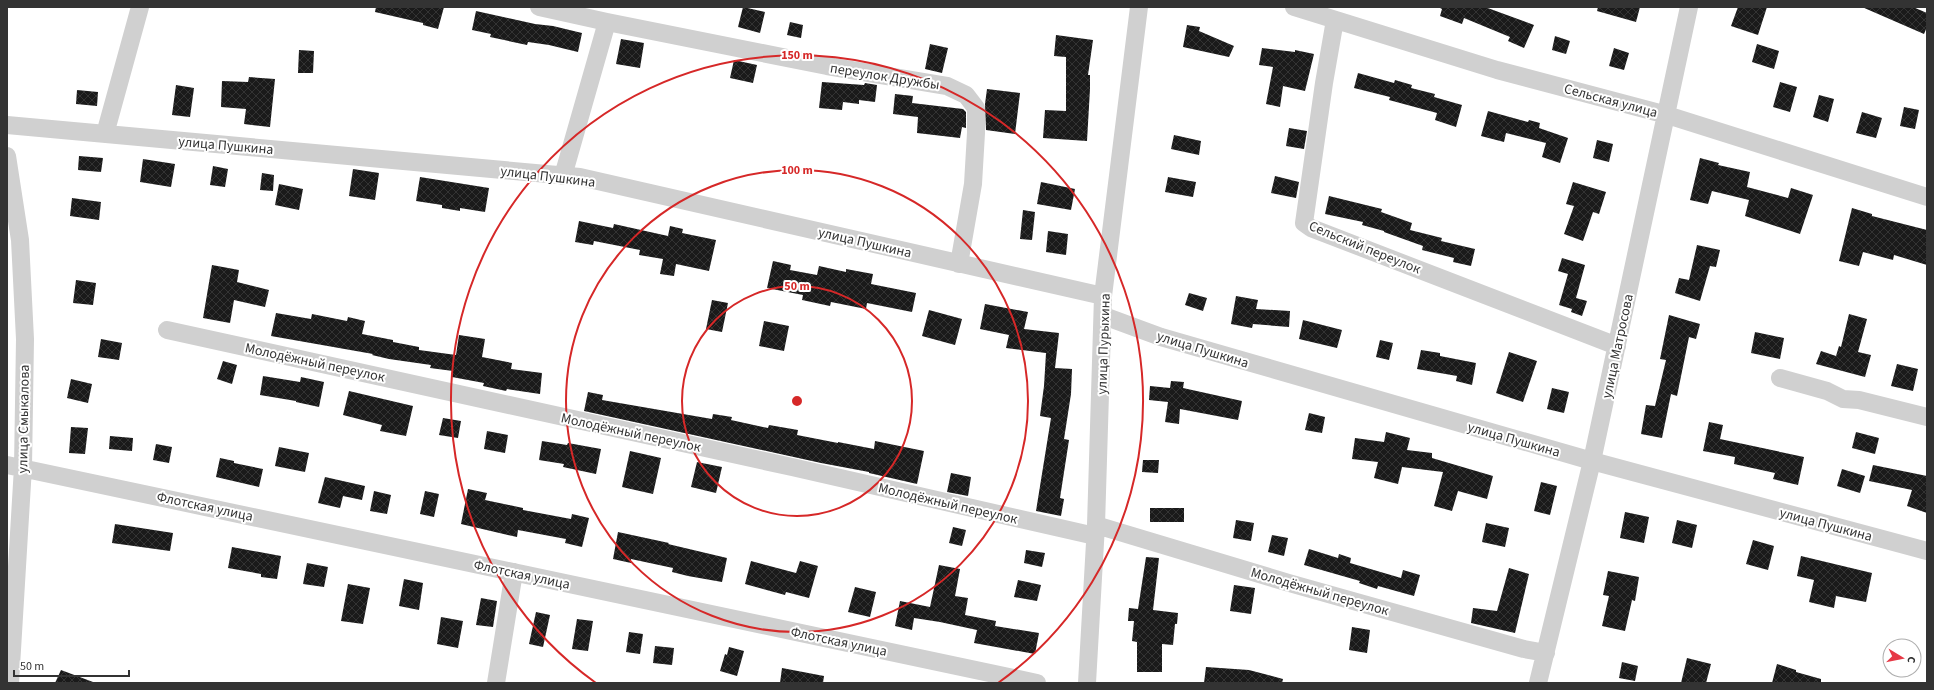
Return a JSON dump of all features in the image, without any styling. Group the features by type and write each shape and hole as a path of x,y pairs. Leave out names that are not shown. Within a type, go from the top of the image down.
{"street":[{"path":"105,134 140,7"},
{"name":"переулок Дружбы","path":"539,7 827,66 948,86 966,95 976,108 976,133 973,184 959,264"},
{"name":"улица Пурыхина","path":"1087,683 1104,316 1103,296 1139,7"},
{"name":"Сельская улица","path":"1294,7 1497,70 1667,114 1927,197"},
{"name":"улица Матросова","path":"1538,683 1592,462 1689,7"},
{"name":"Сельский переулок","path":"1335,20 1324,83 1304,223 1311,228 1617,346"},
{"path":"563,176 607,22"},
{"name":"улица Пушкина","path":"7,125 580,177 1103,296"},
{"name":"улица Смыкалова","path":"7,156 12,214 22,262 25,339 15,466 10,683"},
{"name":"улица Пушкина","path":"1104,316 1161,337 1592,462 1927,551"},
{"name":"Молодёжный переулок","path":"167,330 792,466 1095,530 1524,649 1546,653"},
{"path":"1780,378 1827,391 1843,399 1859,400 1927,417"},
{"name":"Флотская улица","path":"15,466 1037,683"},
{"path":"496,683 514,572"}],"building":[{"path":"376,7 444,7 438,29 423,25 423,23 375,12"},
{"path":"743,7 765,12 760,33 738,27"},
{"path":"1438,7 1485,7 1534,25 1524,48 1508,41 1510,37 1464,18 1462,24 1440,16 1442,9"},
{"path":"1598,7 1640,7 1636,22 1597,11"},
{"path":"1738,7 1767,7 1758,35 1731,26"},
{"path":"1862,7 1913,7 1927,13 1927,27 1924,34"},
{"path":"476,11 582,33 578,52 528,42 527,45 490,37 491,34 472,30"},
{"path":"790,22 803,25 801,38 787,35"},
{"path":"1187,25 1200,27 1199,31 1234,46 1229,57 1183,47"},
{"path":"1056,35 1093,40 1088,75 1090,75 1090,89 1087,141 1043,138 1045,110 1066,111 1066,57 1054,56"},
{"path":"1555,36 1570,41 1566,54 1552,50"},
{"path":"621,39 644,43 640,68 616,64"},
{"path":"930,44 948,48 942,73 925,69"},
{"path":"1757,44 1779,51 1774,69 1752,62"},
{"path":"1262,48 1295,52 1295,50 1314,54 1305,91 1283,86 1280,107 1266,104 1273,67 1259,65"},
{"path":"1614,48 1629,53 1624,70 1609,66"},
{"path":"299,50 314,51 313,73 298,73"},
{"path":"734,60 757,65 753,83 730,78"},
{"path":"1358,73 1394,83 1395,80 1412,85 1411,88 1435,94 1434,97 1462,105 1456,127 1435,120 1437,113 1389,100 1390,97 1354,88"},
{"path":"249,77 275,79 270,127 244,124 246,109 221,107 222,81 248,82"},
{"path":"822,82 864,85 865,83 877,85 875,102 859,100 859,104 843,102 842,110 819,108"},
{"path":"1780,82 1797,87 1790,112 1773,107"},
{"path":"176,85 194,88 190,117 172,115"},
{"path":"987,89 1020,93 1015,134 986,130 985,104"},
{"path":"77,90 98,92 97,106 76,104"},
{"path":"895,94 913,96 912,103 963,109 966,112 966,128 962,127 960,138 917,133 918,117 893,114"},
{"path":"1819,95 1834,99 1828,122 1813,117"},
{"path":"1904,107 1919,110 1915,129 1900,126"},
{"path":"1488,111 1528,122 1529,120 1540,123 1539,128 1568,138 1560,163 1542,157 1546,143 1506,133 1504,142 1481,136"},
{"path":"1862,112 1882,118 1876,138 1856,133"},
{"path":"1289,128 1307,131 1304,149 1286,146"},
{"path":"1174,135 1201,141 1199,155 1171,149"},
{"path":"1597,140 1613,144 1609,162 1593,158"},
{"path":"79,156 103,158 101,172 78,170"},
{"path":"1700,158 1719,163 1718,165 1750,172 1747,187 1788,198 1791,188 1813,195 1800,234 1745,216 1749,200 1712,191 1708,204 1690,200"},
{"path":"143,159 175,164 171,187 140,182"},
{"path":"213,166 228,169 225,187 210,185"},
{"path":"353,169 379,173 375,200 349,196"},
{"path":"262,173 274,175 273,191 260,190"},
{"path":"1275,176 1299,182 1296,198 1271,193"},
{"path":"420,177 489,188 485,212 460,208 460,211 442,208 442,205 416,201"},
{"path":"1168,177 1196,182 1193,197 1165,192"},
{"path":"1041,182 1075,189 1071,210 1037,204"},
{"path":"1573,182 1606,192 1599,214 1593,212 1583,241 1564,234 1574,206 1566,204"},
{"path":"279,184 303,189 299,210 275,205"},
{"path":"1329,196 1382,209 1381,212 1412,223 1410,230 1442,238 1441,241 1475,249 1471,266 1453,262 1454,258 1422,250 1423,246 1384,231 1362,225 1363,222 1325,214"},
{"path":"72,198 101,202 99,220 70,216"},
{"path":"1852,208 1872,214 1872,216 1927,230 1927,265 1894,255 1893,260 1863,252 1859,266 1839,261"},
{"path":"1023,210 1035,212 1032,240 1020,239"},
{"path":"579,221 613,228 614,224 668,236 670,226 683,229 682,233 716,240 709,271 676,264 674,276 660,274 663,259 639,255 640,250 594,241 593,245 575,242"},
{"path":"1048,231 1068,234 1066,255 1046,252"},
{"path":"1697,245 1720,250 1716,267 1710,266 1700,301 1675,293 1679,278 1689,280"},
{"path":"1562,258 1585,265 1576,298 1587,301 1582,316 1571,312 1572,309 1559,305 1568,274 1558,271"},
{"path":"773,261 791,265 790,270 817,275 819,266 846,272 846,269 873,274 871,284 916,293 912,312 867,303 866,309 831,302 830,306 802,300 803,295 767,288"},
{"path":"212,265 239,270 237,282 269,290 265,307 234,300 230,323 203,318"},
{"path":"76,280 96,283 93,305 73,303"},
{"path":"1189,293 1207,298 1203,311 1185,305"},
{"path":"1236,296 1258,300 1256,309 1290,311 1289,327 1253,324 1252,328 1231,324"},
{"path":"712,300 728,303 722,332 706,329"},
{"path":"985,304 1028,312 1024,329 1059,333 1055,368 1072,369 1071,394 1064,439 1069,440 1060,498 1064,499 1061,516 1036,511 1051,418 1040,416 1046,353 1006,348 1009,335 980,329"},
{"path":"929,310 962,319 955,345 922,336"},
{"path":"276,313 311,319 312,314 347,321 348,317 365,321 362,334 419,347 419,350 456,355 459,335 485,339 482,357 512,363 511,369 542,373 540,394 507,389 506,391 483,386 484,383 452,377 453,371 430,368 431,365 389,359 372,355 373,354 271,336"},
{"path":"1849,314 1867,319 1858,352 1871,355 1865,377 1816,364 1821,351 1836,356 1839,346 1841,347"},
{"path":"1669,315 1700,324 1696,339 1689,337 1677,396 1671,394 1662,438 1641,434 1646,405 1655,406 1666,360 1660,359"},
{"path":"1303,320 1342,330 1337,348 1299,339"},
{"path":"764,321 789,326 784,351 759,346"},
{"path":"1755,332 1784,338 1780,359 1751,353"},
{"path":"101,339 122,343 119,360 98,357"},
{"path":"1380,340 1393,343 1389,360 1376,357"},
{"path":"1421,350 1440,353 1440,356 1476,363 1472,385 1456,381 1457,376 1417,369"},
{"path":"1509,352 1537,361 1523,402 1496,393"},
{"path":"223,361 237,365 232,384 217,379"},
{"path":"1897,364 1918,369 1913,391 1891,386"},
{"path":"263,376 300,382 301,377 324,382 319,407 296,401 260,395"},
{"path":"71,379 92,384 88,403 67,398"},
{"path":"1171,381 1184,382 1183,388 1242,401 1238,420 1180,409 1179,424 1165,422 1168,402 1149,400 1150,386 1170,388"},
{"path":"1552,388 1569,392 1564,413 1547,409"},
{"path":"349,391 413,406 406,436 380,431 382,425 343,415"},
{"path":"588,392 603,395 602,400 712,419 713,414 732,417 731,420 768,428 769,425 798,430 797,435 838,443 874,449 875,441 924,451 917,484 869,472 821,463 584,411"},
{"path":"1309,413 1325,417 1322,433 1305,430"},
{"path":"443,418 461,421 458,438 439,435"},
{"path":"1709,422 1723,425 1720,439 1804,457 1798,485 1773,479 1775,473 1734,464 1735,457 1703,451"},
{"path":"71,427 88,428 85,454 69,453"},
{"path":"487,431 508,435 505,453 484,449"},
{"path":"1386,432 1410,438 1407,450 1432,453 1432,458 1493,476 1487,499 1458,491 1452,511 1434,506 1443,472 1402,467 1398,484 1374,478 1378,462 1352,459 1355,438 1384,442"},
{"path":"1856,432 1879,438 1875,454 1852,448"},
{"path":"110,436 133,438 132,451 109,449"},
{"path":"542,441 567,445 568,443 601,449 596,474 563,467 564,464 539,460"},
{"path":"156,444 172,447 169,463 153,460"},
{"path":"279,447 309,453 305,472 275,466"},
{"path":"630,451 661,458 653,494 622,487"},
{"path":"220,458 234,461 234,463 263,469 259,487 216,477"},
{"path":"1143,460 1159,460 1158,473 1142,472"},
{"path":"697,462 722,467 716,493 691,487"},
{"path":"1873,465 1927,476 1927,513 1907,506 1912,490 1869,481"},
{"path":"1842,469 1865,476 1860,493 1837,486"},
{"path":"951,473 971,477 968,496 947,492"},
{"path":"325,477 365,486 362,500 343,496 340,508 318,503"},
{"path":"1541,482 1557,486 1550,515 1534,511"},
{"path":"468,489 487,493 485,500 523,508 523,510 571,519 572,514 589,518 582,547 565,543 566,539 518,530 517,537 461,524"},
{"path":"374,491 391,495 387,514 370,511"},
{"path":"425,491 439,494 434,517 420,514"},
{"path":"1150,508 1184,508 1184,522 1150,522"},
{"path":"1625,512 1649,517 1644,543 1620,538"},
{"path":"1236,520 1254,523 1251,541 1233,538"},
{"path":"1677,520 1697,525 1692,548 1672,543"},
{"path":"1486,523 1509,528 1505,547 1482,542"},
{"path":"115,524 173,533 170,551 112,543"},
{"path":"953,527 966,530 962,546 949,543"},
{"path":"618,532 727,558 722,582 672,572 673,568 631,559 631,563 613,559"},
{"path":"1272,535 1288,538 1284,556 1268,552"},
{"path":"1753,540 1774,546 1768,570 1746,564"},
{"path":"232,547 281,556 277,579 261,577 261,574 228,568"},
{"path":"1309,549 1338,558 1339,554 1351,558 1350,563 1401,578 1403,570 1420,575 1414,596 1378,586 1377,589 1359,583 1360,581 1304,565"},
{"path":"1026,550 1045,553 1042,567 1024,563"},
{"path":"1801,556 1872,573 1866,602 1836,596 1834,608 1809,602 1814,580 1797,576"},
{"path":"1146,557 1159,558 1153,610 1178,613 1177,624 1175,624 1173,645 1162,644 1162,672 1137,672 1137,642 1132,641 1134,621 1128,621 1129,608 1138,609"},
{"path":"751,561 796,573 800,561 818,566 809,598 786,592 785,595 745,584"},
{"path":"307,563 328,567 324,587 303,584"},
{"path":"939,565 960,569 955,596 968,598 965,615 996,621 995,626 1039,633 1035,654 974,643 977,630 940,622 914,618 912,630 895,626 900,601 930,607"},
{"path":"1509,568 1529,574 1515,633 1471,623 1473,608 1497,611"},
{"path":"1608,571 1639,577 1635,601 1632,600 1625,631 1602,626 1609,596 1603,595"},
{"path":"404,579 423,583 419,610 399,606"},
{"path":"1018,580 1041,585 1037,601 1014,597"},
{"path":"348,584 370,588 363,624 341,621"},
{"path":"1234,585 1255,588 1251,614 1230,611"},
{"path":"855,587 876,592 870,617 848,612"},
{"path":"481,598 497,601 493,627 476,625"},
{"path":"536,612 550,615 543,647 529,644"},
{"path":"441,617 463,621 458,648 437,644"},
{"path":"577,619 593,621 588,651 572,649"},
{"path":"1352,627 1370,630 1367,653 1349,650"},
{"path":"629,632 643,634 640,654 626,652"},
{"path":"655,646 674,648 672,665 653,663"},
{"path":"729,647 744,651 737,676 720,671 725,654 727,655"},
{"path":"1687,658 1711,664 1706,683 1681,683"},
{"path":"1622,662 1638,666 1635,681 1619,678"},
{"path":"1777,664 1796,670 1796,672 1821,679 1821,683 1772,683"},
{"path":"1206,667 1249,670 1283,679 1282,683 1204,683"},
{"path":"782,668 824,676 823,683 780,683"},
{"path":"61,670 93,682 93,683 55,683"}]}
